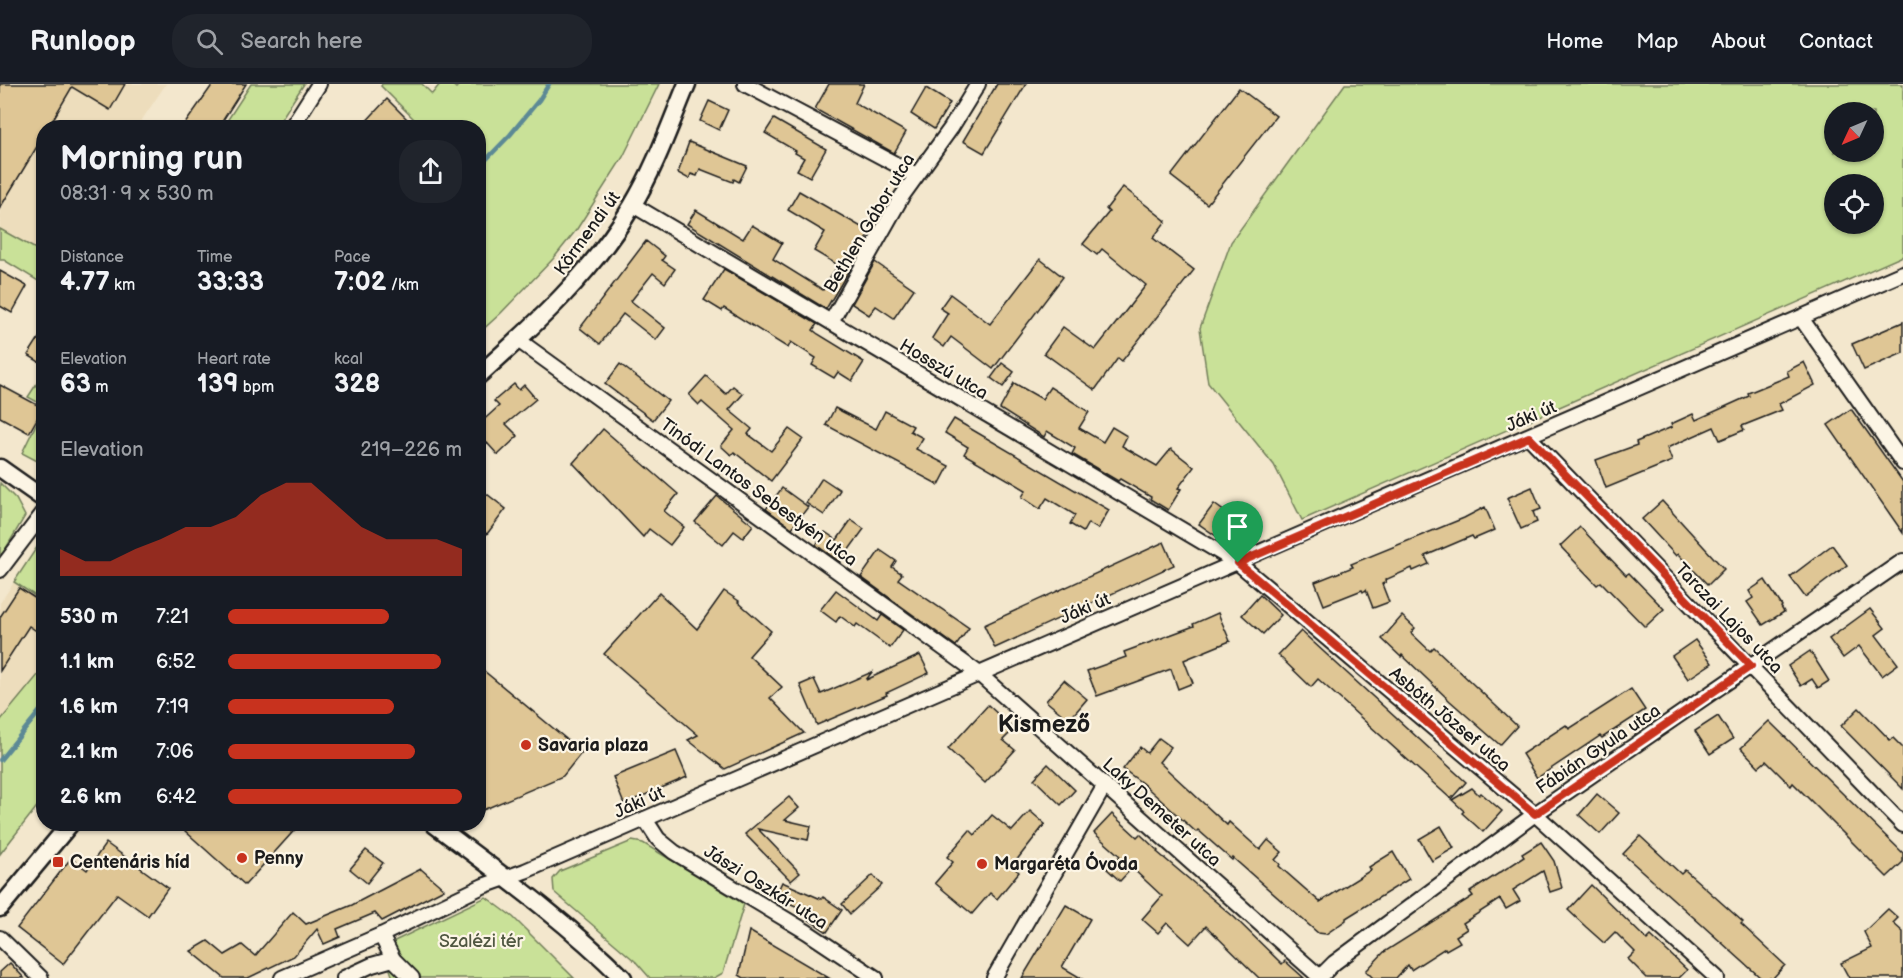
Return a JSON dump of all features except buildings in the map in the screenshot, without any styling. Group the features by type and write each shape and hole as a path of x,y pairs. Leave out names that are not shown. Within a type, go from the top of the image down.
{"street":[{"path":"296,120 319,84"},
{"name":"Körmendi út","path":"486,369 562,299 610,241 633,205 654,164 687,84"},
{"path":"745,84 916,175"},
{"name":"Bethlen Gábor utca","path":"831,322 902,196 951,128 978,84"},
{"name":"Hosszú utca","path":"633,205 1238,563"},
{"name":"Jáki út","path":"282,978 381,935 483,886 645,819 1903,273"},
{"path":"1801,318 1903,463"},
{"name":"Tinódi Lantos Sebestyén utca","path":"518,340 978,673"},
{"name":"Tarczai Lajos utca","path":"1529,437 1903,825"},
{"path":"0,468 36,493"},
{"path":"1,567 36,522"},
{"name":"Fábián Gyula utca","path":"1320,978 1334,963 1535,814 1903,561"},
{"name":"Asbóth József utca","path":"1238,563 1535,814 1717,978"},
{"name":"Laky Demeter utca","path":"978,673 1320,978"},
{"path":"994,978 1105,785"},
{"name":"Jászi Oszkár utca","path":"645,819 658,839 674,852 797,926 876,978"},
{"path":"0,908 64,831"},
{"path":"444,831 506,877 590,945 623,978"},
{"path":"381,935 393,960 412,978"},
{"path":"0,938 41,978"},
{"path":"344,978 372,965 393,960"}],"shaded area":[{"path":"0,84 166,84 142,120 36,120 36,249 0,229"},
{"path":"14,582 36,596 36,677 0,721 0,603"}],"green space":[{"path":"251,84 304,84 281,120 228,120"},
{"path":"382,84 422,84 432,94 440,84 451,84 456,88 460,84 659,84 623,157 577,229 553,259 486,327 486,120 413,120 381,86"},
{"path":"1345,84 1903,84 1903,256 1302,520 1274,465 1208,383 1200,328 1231,242"},
{"path":"0,229 36,249 36,280 4,260 0,260"},
{"path":"36,385 36,401 28,397"},
{"path":"36,424 36,460 22,453"},
{"path":"0,483 16,499 25,516 2,555 0,554"},
{"path":"36,549 36,596 14,582"},
{"path":"36,677 36,808 0,854 0,721"},
{"path":"632,841 643,843 744,904 723,973 714,978 650,978 636,962 554,892 553,879 560,871"},
{"name":"Szalézi tér","path":"486,897 513,917 574,978 393,978 382,947"}],"waterway":[{"path":"486,160 510,135 549,84"},
{"path":"0,760 36,716"}],"place":[{"name":"Savaria plaza","path":"526,745"},
{"name":"Penny","path":"242,858"},
{"name":"Centenáris híd","path":"58,862"},
{"name":"Margaréta Óvoda","path":"982,864"}],"district":[{"name":"Kismező","path":"1044,724"}],"route":[{"path":"1529,437 1751,666 1535,814 1238,563 1529,437"}]}
